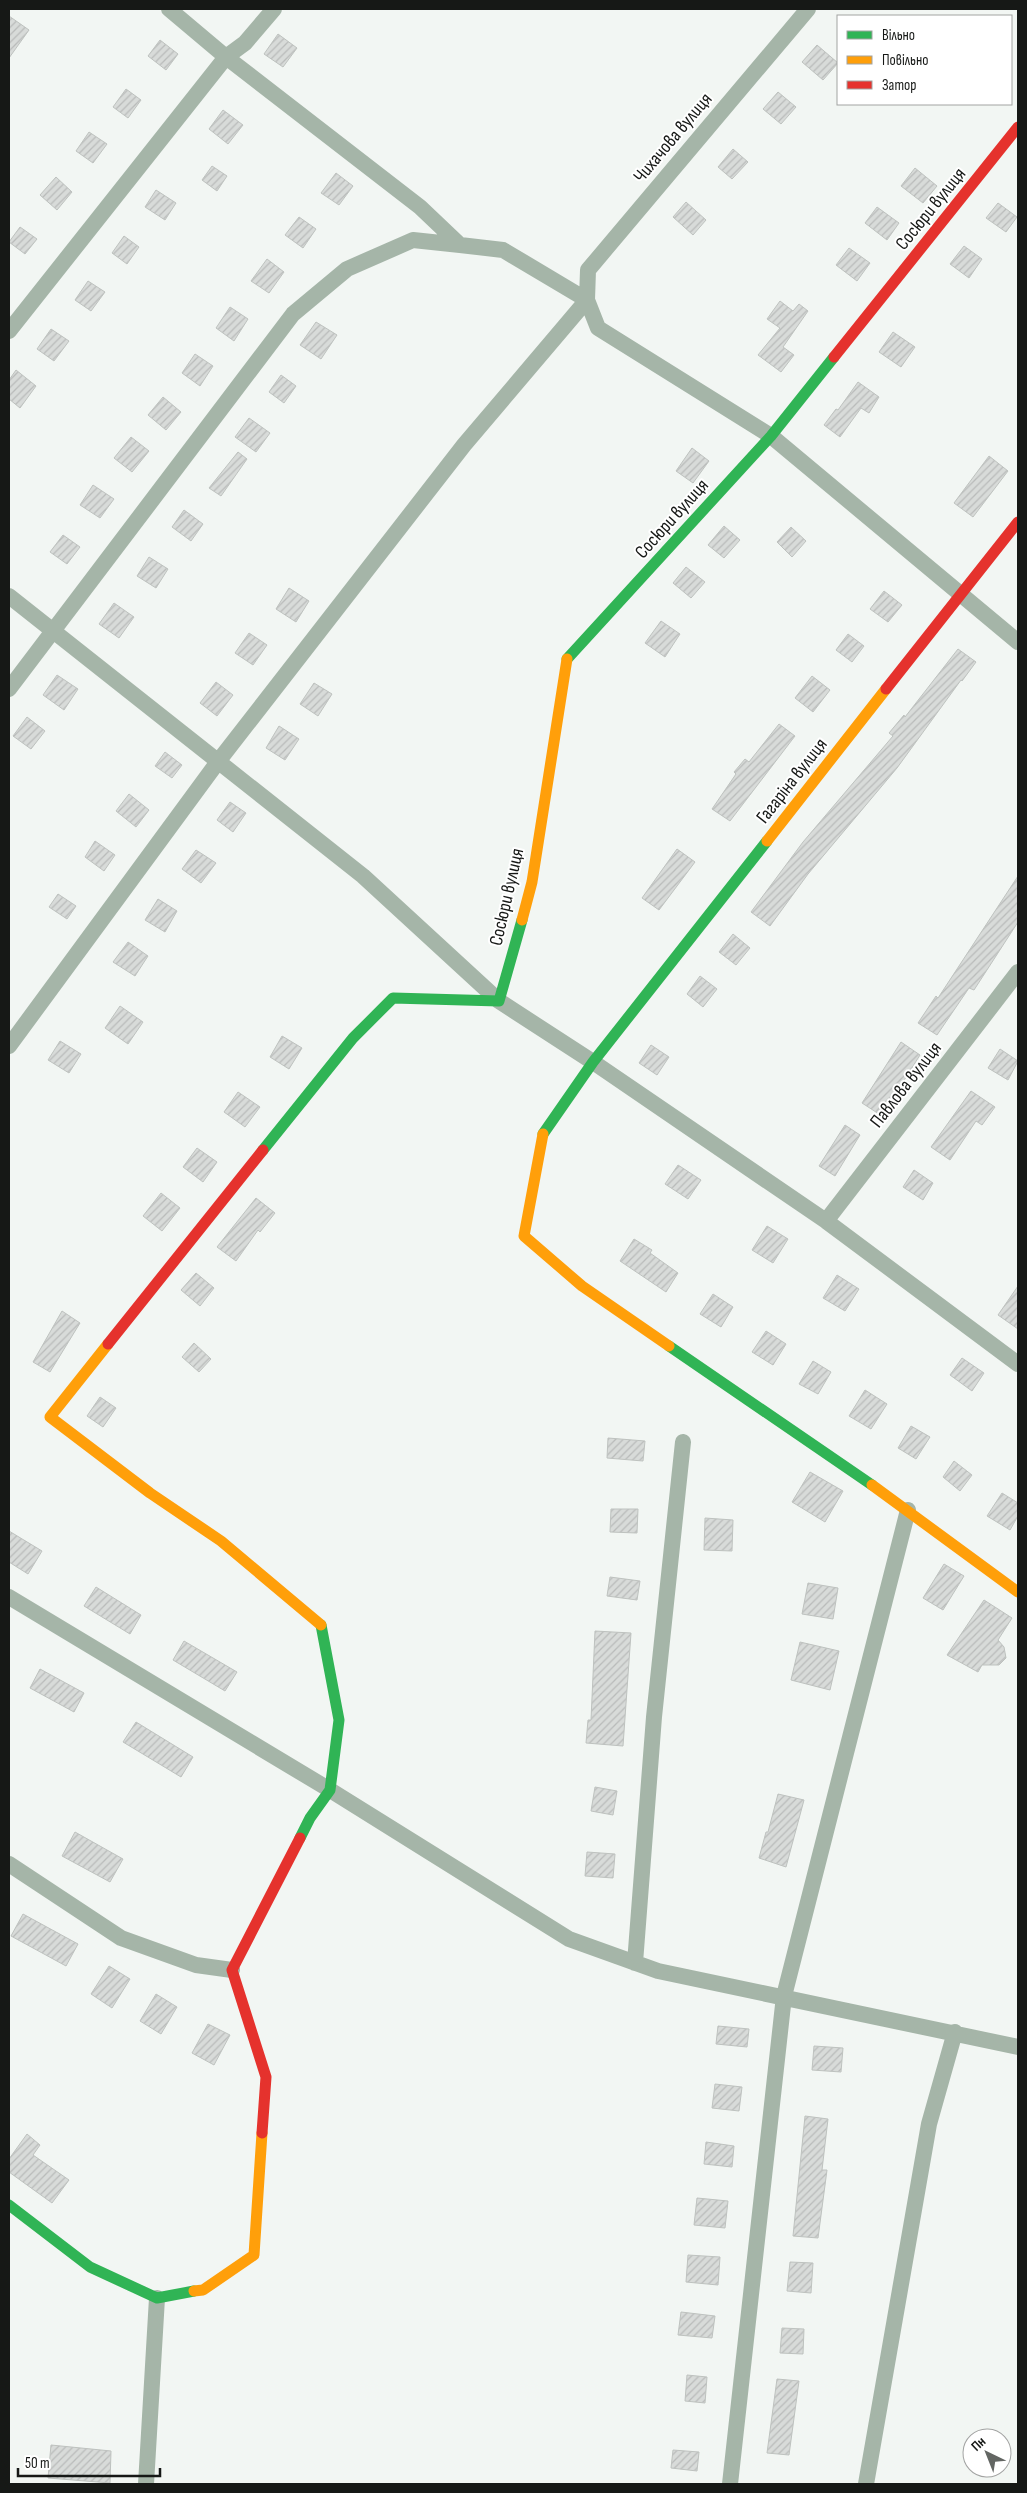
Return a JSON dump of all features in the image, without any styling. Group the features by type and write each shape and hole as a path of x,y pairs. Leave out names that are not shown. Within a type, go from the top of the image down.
{"street":[{"path":"169,9 226,57 420,207 460,245"},
{"path":"9,330 226,57 245,43 274,9"},
{"name":"Чихачова вулиця","path":"587,300 588,270 808,9"},
{"name":"Сосюри вулиця","path":"499,1001 532,882 566,661 771,436 1018,127"},
{"path":"9,689 293,314 346,269 413,240 503,250 587,300 598,328 771,436 962,593 1018,642"},
{"path":"9,1046 218,763 464,445 587,300"},
{"name":"Гагаріна вулиця","path":"908,1510 582,1286 524,1236 544,1130 593,1062 1018,522"},
{"path":"9,596 52,632 363,876 499,1001 593,1062 826,1222 1018,1364"},
{"name":"Павлова вулиця","path":"826,1222 1018,972"},
{"path":"9,2205 90,2267 157,2298 203,2290 254,2255 266,2078 232,1970 310,1818 330,1790 339,1720 321,1625 221,1540 150,1493 50,1417 353,1038 393,998 447,998 499,1001"},
{"path":"635,1963 654,1717 683,1442"},
{"path":"730,2484 784,1996 908,1510 1018,1592"},
{"path":"9,1596 330,1790 569,1939 658,1971 1018,2046"},
{"path":"9,1864 120,1938 196,1965 232,1970"},
{"path":"866,2484 930,2124 955,2032"},
{"path":"146,2484 157,2298"}],"building":[{"path":"9,16 29,30 9,58"},
{"path":"278,34 297,48 283,67 264,54"},
{"path":"160,40 178,54 166,70 148,56"},
{"path":"817,45 837,64 823,80 802,62"},
{"path":"126,89 141,100 128,118 113,107"},
{"path":"778,92 796,107 781,124 763,109"},
{"path":"223,110 243,125 228,144 209,129"},
{"path":"89,132 107,144 93,163 76,151"},
{"path":"733,149 748,162 732,179 718,167"},
{"path":"212,166 227,176 217,191 202,180"},
{"path":"915,168 937,186 923,203 901,186"},
{"path":"336,173 353,186 339,205 321,193"},
{"path":"56,177 72,192 57,210 40,195"},
{"path":"156,190 176,203 165,220 145,207"},
{"path":"686,202 706,220 693,235 673,217"},
{"path":"998,203 1017,217 1006,232 986,218"},
{"path":"877,207 899,223 887,240 865,223"},
{"path":"299,217 316,229 303,248 285,235"},
{"path":"20,227 37,239 25,254 9,242"},
{"path":"124,236 139,247 127,264 112,253"},
{"path":"964,246 982,259 969,278 950,264"},
{"path":"849,248 870,263 857,281 836,265"},
{"path":"267,259 284,272 269,293 251,281"},
{"path":"88,281 105,292 91,311 75,300"},
{"path":"780,301 793,311 799,304 808,311 783,347 794,355 781,372 758,355 780,328 767,319"},
{"path":"230,307 248,319 234,341 216,328"},
{"path":"316,322 337,335 321,359 300,345"},
{"path":"51,329 69,341 54,361 37,349"},
{"path":"893,332 915,347 901,367 879,352"},
{"path":"195,354 213,366 200,386 182,373"},
{"path":"16,370 36,386 20,408 9,399 9,380"},
{"path":"281,375 296,386 284,403 269,392"},
{"path":"858,382 879,397 869,413 861,408 840,437 824,425 836,409 838,410"},
{"path":"163,397 181,412 166,430 148,415"},
{"path":"249,418 270,433 256,452 235,437"},
{"path":"131,437 149,451 132,472 114,458"},
{"path":"692,448 709,461 693,483 676,471"},
{"path":"238,452 247,459 221,496 209,488"},
{"path":"989,456 1008,471 973,517 954,503"},
{"path":"93,485 114,499 100,518 80,505"},
{"path":"184,510 203,524 191,541 172,527"},
{"path":"724,526 740,540 724,558 708,545"},
{"path":"791,527 806,541 792,557 777,542"},
{"path":"63,535 80,547 67,564 50,552"},
{"path":"149,557 168,569 156,588 137,576"},
{"path":"686,567 705,582 691,598 673,583"},
{"path":"289,588 309,601 296,622 276,609"},
{"path":"884,591 902,605 888,622 870,609"},
{"path":"114,603 134,617 119,638 99,624"},
{"path":"661,621 680,634 665,657 645,643"},
{"path":"249,633 267,645 253,665 235,653"},
{"path":"848,634 864,646 852,662 836,650"},
{"path":"958,649 976,662 897,768 808,874 770,926 751,912 803,842 893,736 889,733 904,715 905,717"},
{"path":"57,675 78,689 64,710 43,695"},
{"path":"812,676 830,690 813,712 795,698"},
{"path":"216,682 233,695 217,716 200,703"},
{"path":"314,683 332,694 318,716 300,704"},
{"path":"27,717 45,731 31,749 13,736"},
{"path":"779,724 795,736 730,821 712,809 736,774 734,772 745,759 749,762"},
{"path":"279,726 299,739 285,760 266,748"},
{"path":"165,752 182,765 172,778 155,766"},
{"path":"129,794 149,810 136,827 116,811"},
{"path":"230,802 246,813 233,832 217,820"},
{"path":"95,841 115,855 104,871 85,857"},
{"path":"677,849 695,862 659,910 642,898"},
{"path":"196,850 216,863 201,883 182,869"},
{"path":"1018,876 1018,922 974,990 969,988 937,1035 918,1023 936,996 938,998"},
{"path":"58,894 76,906 67,919 49,907"},
{"path":"158,899 177,911 165,932 145,920"},
{"path":"733,934 750,948 736,965 719,952"},
{"path":"128,942 148,956 135,976 113,962"},
{"path":"700,976 717,989 703,1007 687,994"},
{"path":"120,1006 143,1022 128,1044 105,1028"},
{"path":"282,1036 302,1048 289,1069 270,1057"},
{"path":"60,1041 81,1054 69,1073 48,1060"},
{"path":"901,1042 920,1055 891,1101 888,1099 879,1114 862,1103"},
{"path":"651,1045 669,1057 657,1075 639,1063"},
{"path":"1000,1049 1018,1061 1008,1080 988,1068"},
{"path":"971,1091 995,1107 982,1125 976,1121 950,1160 931,1147"},
{"path":"238,1092 260,1107 245,1127 224,1112"},
{"path":"845,1125 860,1135 835,1176 819,1166"},
{"path":"197,1148 217,1162 203,1182 183,1167"},
{"path":"678,1165 701,1180 688,1199 665,1184"},
{"path":"914,1170 933,1183 923,1200 903,1187"},
{"path":"161,1193 180,1208 162,1231 143,1216"},
{"path":"256,1198 275,1213 260,1232 258,1230 236,1261 217,1247"},
{"path":"767,1226 788,1239 773,1263 752,1250"},
{"path":"634,1239 652,1250 650,1253 678,1273 666,1292 620,1261"},
{"path":"196,1273 214,1288 200,1306 181,1290"},
{"path":"837,1275 859,1289 845,1311 823,1298"},
{"path":"1018,1286 1018,1329 998,1315"},
{"path":"713,1294 733,1307 721,1327 700,1314"},
{"path":"62,1311 80,1323 50,1372 33,1362"},
{"path":"766,1331 786,1344 773,1365 752,1352"},
{"path":"194,1343 211,1359 199,1372 182,1357"},
{"path":"962,1358 984,1373 972,1391 950,1375"},
{"path":"813,1361 831,1372 818,1394 799,1384"},
{"path":"865,1390 887,1404 871,1429 849,1416"},
{"path":"100,1397 116,1408 103,1427 87,1416"},
{"path":"911,1426 930,1437 916,1459 898,1448"},
{"path":"608,1438 645,1441 643,1461 607,1458"},
{"path":"954,1461 972,1475 960,1491 943,1477"},
{"path":"810,1472 843,1491 825,1522 792,1502"},
{"path":"1002,1493 1018,1503 1018,1516 1010,1530 987,1516"},
{"path":"611,1509 638,1509 637,1533 610,1532"},
{"path":"705,1518 733,1520 732,1551 704,1550"},
{"path":"9,1531 42,1551 28,1574 9,1562"},
{"path":"944,1564 964,1576 943,1610 923,1598"},
{"path":"610,1577 640,1581 637,1600 607,1596"},
{"path":"808,1583 838,1588 833,1619 802,1614"},
{"path":"96,1587 141,1615 130,1634 84,1606"},
{"path":"984,1600 1012,1618 998,1640 1004,1647 1006,1658 999,1665 982,1665 978,1672 947,1655"},
{"path":"595,1631 631,1633 623,1746 586,1743 588,1720 591,1720"},
{"path":"184,1641 237,1672 225,1691 173,1660"},
{"path":"800,1642 839,1651 830,1690 791,1680"},
{"path":"40,1669 84,1693 74,1712 30,1688"},
{"path":"136,1722 193,1757 181,1777 123,1742"},
{"path":"595,1787 617,1791 613,1815 591,1811"},
{"path":"778,1794 804,1800 786,1867 759,1858"},
{"path":"75,1832 123,1859 110,1882 62,1856"},
{"path":"587,1852 615,1854 613,1878 585,1876"},
{"path":"23,1914 78,1944 66,1966 11,1936"},
{"path":"109,1966 130,1979 112,2008 91,1994"},
{"path":"156,1994 177,2007 161,2034 140,2021"},
{"path":"208,2024 230,2035 214,2065 192,2053"},
{"path":"718,2026 749,2029 747,2047 716,2044"},
{"path":"814,2046 843,2048 841,2072 812,2070"},
{"path":"715,2084 742,2087 739,2111 712,2108"},
{"path":"805,2116 828,2119 822,2170 827,2170 818,2238 793,2236"},
{"path":"27,2134 40,2145 33,2155 69,2180 52,2203 9,2172 9,2159"},
{"path":"706,2142 734,2146 732,2167 704,2164"},
{"path":"697,2198 728,2201 725,2228 694,2225"},
{"path":"688,2255 720,2257 718,2285 686,2282"},
{"path":"790,2262 813,2263 811,2293 787,2291"},
{"path":"681,2312 715,2316 712,2338 678,2335"},
{"path":"782,2328 804,2329 803,2354 780,2353"},
{"path":"687,2375 707,2377 705,2403 685,2401"},
{"path":"777,2379 799,2381 789,2455 767,2453"},
{"path":"51,2445 111,2451 110,2483 48,2478"},
{"path":"673,2450 699,2452 697,2471 671,2468"}],"traffic: fast":[{"path":"567,659 771,436 834,357"},
{"path":"543,1134 593,1062 767,841"},
{"path":"263,1150 353,1038 393,998 499,1001 522,920"},
{"path":"669,1346 872,1485"},
{"path":"300,1838 310,1818 330,1790 339,1720 321,1625"},
{"path":"9,2205 90,2267 157,2298 194,2291"}],"traffic: slow":[{"path":"522,920 532,882 567,659"},
{"path":"767,841 886,689"},
{"path":"543,1134 524,1236 582,1286 669,1346"},
{"path":"108,1344 50,1417 150,1493 221,1541 321,1625"},
{"path":"872,1485 1018,1592"},
{"path":"194,2291 203,2290 254,2255 262,2133"}],"traffic: jam":[{"path":"834,357 1018,127"},
{"path":"886,689 1018,522"},
{"path":"108,1344 263,1150"},
{"path":"262,2133 266,2077 232,1970 300,1838"}]}
